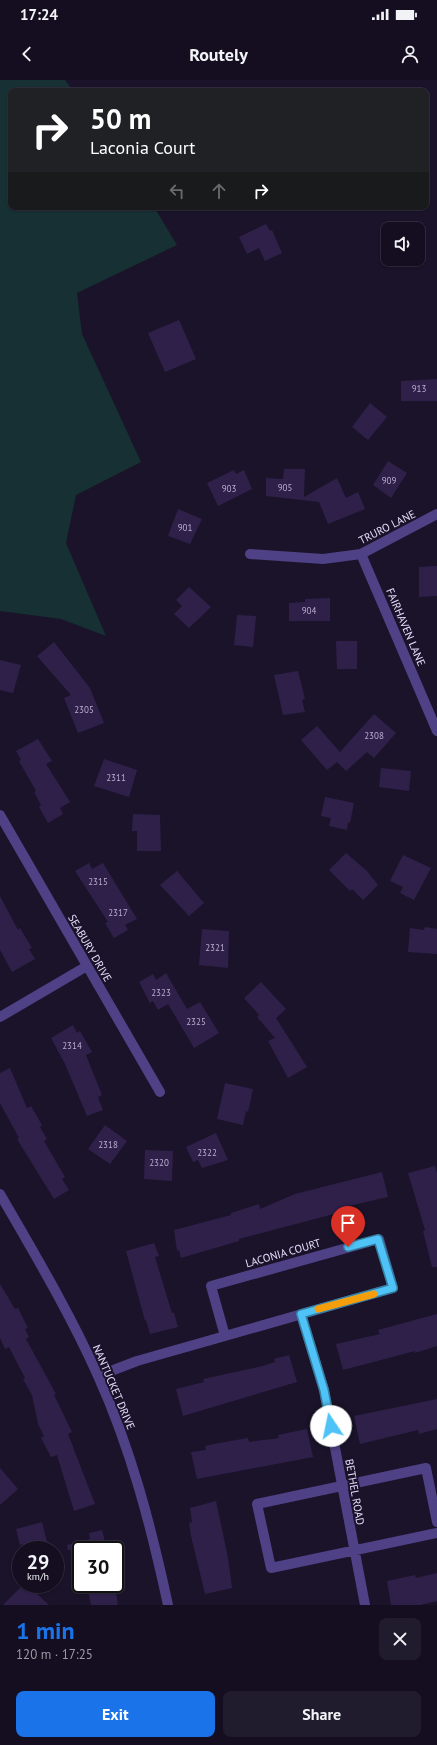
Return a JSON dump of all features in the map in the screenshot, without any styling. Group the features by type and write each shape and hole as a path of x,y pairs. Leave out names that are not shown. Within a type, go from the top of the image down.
{"street":[{"name":"TRURO LANE","path":"250,554 324,559 361,554 437,514"},
{"name":"FAIRHAVEN LANE","path":"361,554 437,731"},
{"name":"SEABURY DRIVE","path":"0,815 160,1092"},
{"path":"0,1017 87,966"},
{"name":"NANTUCKET DRIVE","path":"0,1194 73,1324 98,1376 122,1436 140,1490 155,1546 168,1605"},
{"name":"LACONIA COURT","path":"98,1376 137,1361 225,1336 301,1314 393,1288 378,1239 211,1286 225,1336"},
{"name":"BETHEL ROAD","path":"301,1314 324,1390 365,1605"},
{"path":"437,1522 426,1468 257,1504 271,1568 437,1533"}],"green space":[{"path":"0,80 65,80 71,88 8,88 8,210 156,210 177,245 77,293 82,334 141,462 76,495 66,543 106,636 61,619 0,611"}],"building":[{"path":"266,224 270,231 272,230 282,253 265,261 259,248 247,254 239,237"},
{"path":"179,320 196,359 165,372 148,333"},
{"path":"437,379 437,401 401,401 401,381"},
{"path":"370,403 387,417 368,440 352,427"},
{"path":"388,461 407,473 391,498 373,485"},
{"path":"284,469 305,469 304,497 337,478 346,498 358,492 365,509 328,524 319,502 266,496 266,478 283,479"},
{"path":"234,470 236,474 244,470 252,489 218,506 207,483"},
{"path":"178,509 202,519 190,544 168,536"},
{"path":"437,566 437,596 419,597 419,567"},
{"path":"189,587 211,607 189,628 174,614 182,606 176,600"},
{"path":"330,598 330,621 289,621 289,603 305,602 305,599"},
{"path":"237,615 256,616 253,647 234,645"},
{"path":"336,641 357,641 357,669 337,669"},
{"path":"54,642 90,688 104,723 78,733 64,698 71,695 37,656"},
{"path":"0,660 21,665 13,693 0,690"},
{"path":"298,671 305,699 302,700 305,712 283,715 274,675"},
{"path":"374,714 396,733 374,758 367,752 346,771 337,762 327,770 301,740 317,726 340,752"},
{"path":"38,739 52,761 46,764 70,802 60,808 63,814 48,823 39,807 41,805 34,792 36,791 19,761 21,760 16,751"},
{"path":"104,759 137,770 129,797 94,786"},
{"path":"381,768 411,771 409,791 379,787"},
{"path":"325,797 354,803 347,830 329,826 331,818 321,816"},
{"path":"133,814 160,815 161,851 137,851 137,831 132,831"},
{"path":"346,853 367,871 378,885 363,900 352,889 350,891 329,870"},
{"path":"403,855 431,868 414,900 400,893 403,887 390,881"},
{"path":"89,863 92,869 103,863 137,919 125,925 128,930 114,938 105,923 108,922 75,871"},
{"path":"177,871 204,903 189,916 160,885"},
{"path":"0,896 18,930 20,928 32,948 29,949 35,959 12,972 0,950"},
{"path":"425,927 437,929 437,954 408,952 410,928 424,930"},
{"path":"202,929 229,931 228,968 199,965"},
{"path":"166,973 187,1009 200,1002 219,1033 194,1048 168,1004 158,1010 153,1001 150,1003 139,982 153,974 156,980"},
{"path":"261,982 286,1009 276,1018 307,1067 288,1078 268,1041 275,1038 257,1017 259,1015 244,998"},
{"path":"73,1025 77,1033 80,1031 92,1052 86,1055 102,1095 98,1097 103,1110 87,1116 65,1064 51,1038"},
{"path":"10,1068 27,1108 31,1106 42,1125 40,1127 47,1139 44,1141 65,1177 62,1179 69,1190 54,1199 17,1139 19,1138 0,1103 0,1073"},
{"path":"225,1083 253,1089 248,1112 246,1111 243,1125 217,1119"},
{"path":"105,1125 127,1141 110,1164 88,1149"},
{"path":"216,1133 228,1160 202,1168 198,1160 193,1162 186,1147"},
{"path":"145,1150 173,1151 172,1181 144,1179"},
{"path":"435,1166 437,1173 437,1267 432,1267 423,1231 425,1230 408,1173"},
{"path":"382,1172 388,1197 344,1207 345,1211 239,1239 239,1241 181,1258 179,1250 177,1251 174,1230 231,1215 231,1213 259,1204 260,1209 295,1194"},
{"path":"154,1243 159,1256 155,1257 172,1313 174,1313 178,1327 150,1334 126,1251"},
{"path":"0,1284 15,1309 18,1308 28,1328 25,1329 29,1337 26,1339 56,1394 54,1395 72,1432 68,1434 95,1504 74,1511 57,1455 51,1457 41,1438 44,1436 38,1424 32,1395 23,1379 25,1378 9,1347 5,1349 0,1338"},
{"path":"437,1314 437,1346 415,1353 415,1351 343,1370 336,1344 380,1334 378,1330"},
{"path":"289,1355 297,1382 183,1416 176,1389 204,1382 203,1379 263,1366 275,1362 274,1359"},
{"path":"437,1399 437,1429 419,1434 418,1430 360,1444 354,1416"},
{"path":"307,1429 313,1457 197,1479 191,1452 206,1450 205,1446 248,1438 249,1442 279,1438 278,1435"},
{"path":"0,1468 18,1489 0,1505"},
{"path":"216,1501 228,1558 232,1588 205,1594 191,1536 189,1523 192,1522 190,1508"},
{"path":"42,1522 47,1541 19,1541 16,1529"},
{"path":"102,1530 105,1541 82,1541 90,1539 89,1533"},
{"path":"72,1544 72,1550 68,1550 67,1545"},
{"path":"437,1573 437,1601 420,1605 391,1605 387,1581 415,1575 416,1578"},
{"path":"15,1593 38,1593 37,1594 49,1605 3,1605"},
{"path":"88,1593 116,1593 118,1605 91,1605"}],"slow traffic":[{"path":"318,1309 374,1294"}],"route":[{"path":"331,1426 324,1390 301,1314 393,1288 378,1239 348,1247"}]}
